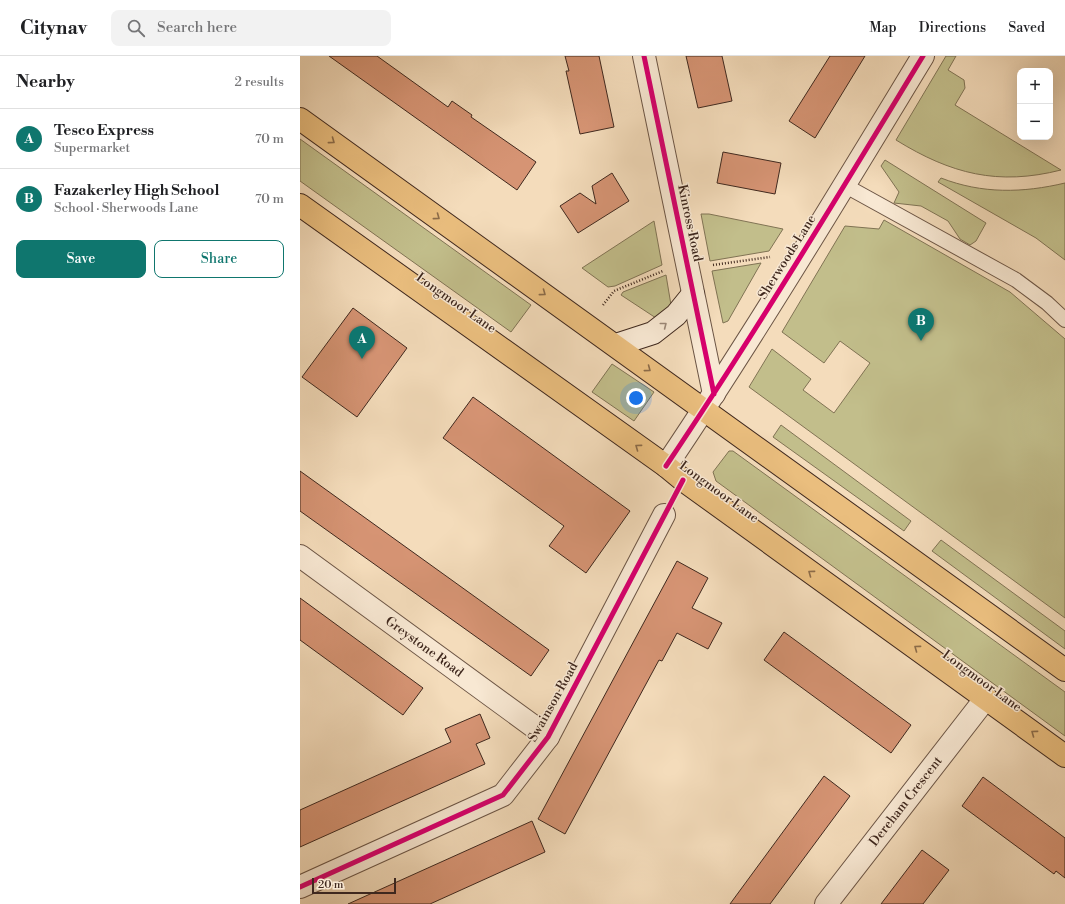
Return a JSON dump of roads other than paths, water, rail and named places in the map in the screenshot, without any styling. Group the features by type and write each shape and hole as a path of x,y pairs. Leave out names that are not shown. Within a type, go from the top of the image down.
{"main road":[{"path":"300,119 616,345 709,402 1065,670"},
{"name":"Longmoor Lane","path":"300,205 666,466 683,480 1065,756"}],"street":[{"name":"Kinross Road","path":"644,56 693,294 709,402"},
{"name":"Sherwoods Lane","path":"666,466 709,402 800,258 923,56"},
{"path":"616,345 653,334 676,315 693,294"},
{"name":"Swainson Road","path":"300,887 503,795 548,738 664,516"},
{"name":"Greystone Road","path":"300,556 548,738"},
{"name":"Dereham Crescent","path":"826,904 986,698"}],"lane":[{"path":"844,185 1016,280 1047,303 1065,320"}],"place":[{"name":"Fazakerley High School","path":"921,341"},
{"name":"Tesco Express","path":"362,359"}]}
